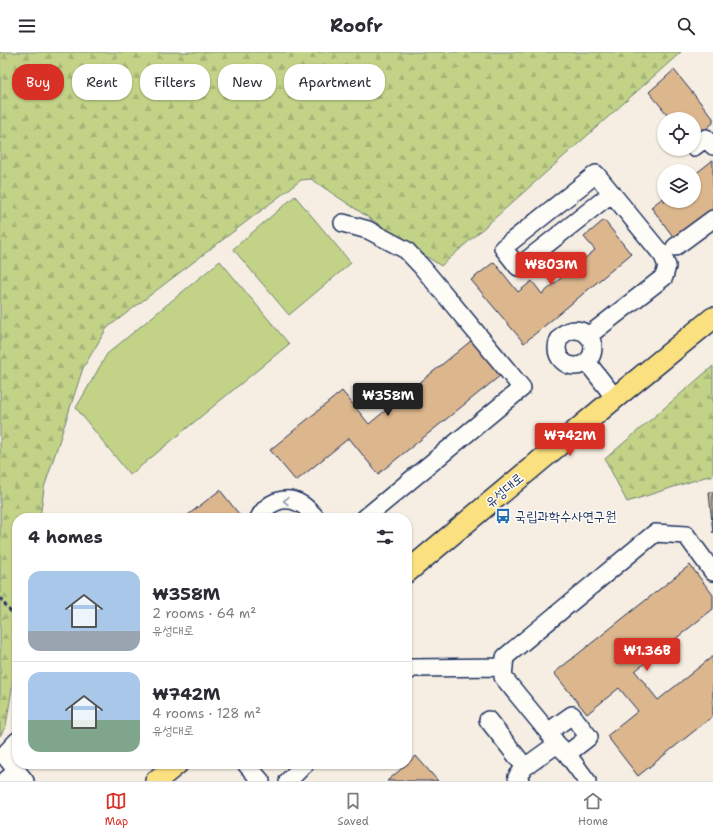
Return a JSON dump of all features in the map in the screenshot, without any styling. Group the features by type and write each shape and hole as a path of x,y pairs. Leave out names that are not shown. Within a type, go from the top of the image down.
{"main road":[{"name":"유성대로","path":"412,568 713,318"},
{"path":"156,781 171,769"}],"lane":[{"path":"701,142 706,138 713,146"},
{"path":"588,336 664,277 667,266 663,256 612,193 596,174 503,248 518,267 612,193"},
{"path":"675,247 713,219"},
{"path":"343,223 368,230 406,250 422,267 522,388 371,513"},
{"path":"578,330 584,332 592,341 592,352 587,362 576,366 565,363 561,359 557,348 562,336 566,332 578,330"},
{"path":"587,362 615,398"},
{"path":"262,513 269,505 279,501 289,500 299,502 308,508 312,513"},
{"path":"587,781 503,677 505,657 655,533 686,535 713,572"},
{"path":"412,668 504,667"},
{"path":"488,720 522,774 557,743"},
{"path":"12,746 4,755 16,778"},
{"path":"250,769 261,781"},
{"path":"288,781 300,769"}],"path":[{"path":"0,598 12,614"}],"green space":[{"path":"0,52 681,52 441,266 311,179 301,180 107,328 83,368 44,488 41,513 12,513 12,688 6,726 0,736"},
{"path":"295,196 351,263 289,315 233,249"},
{"path":"220,261 289,344 130,475 76,408 107,354"},
{"path":"713,366 713,476 705,477 627,502 605,459"}],"building":[{"path":"674,70 713,118 713,123 701,133 701,112 665,112 649,92"},
{"path":"713,160 713,211 675,239 651,207 657,202 657,208 701,208 701,169"},
{"path":"604,220 631,254 524,343 471,280 494,262 518,292 532,281 542,294 595,250 584,237"},
{"path":"472,340 501,375 378,474 349,438 296,481 270,450 342,391 369,424"},
{"path":"220,490 238,513 190,513"},
{"path":"709,492 713,492 713,533"},
{"path":"690,565 713,595 713,609 635,671 658,700 713,656 713,716 638,776 607,736 638,711 619,688 587,714 554,673"},
{"path":"416,756 438,781 387,781 401,769 412,769 412,760"}],"place":[{"name":"국립과학수사연구원","path":"503,516"}]}
